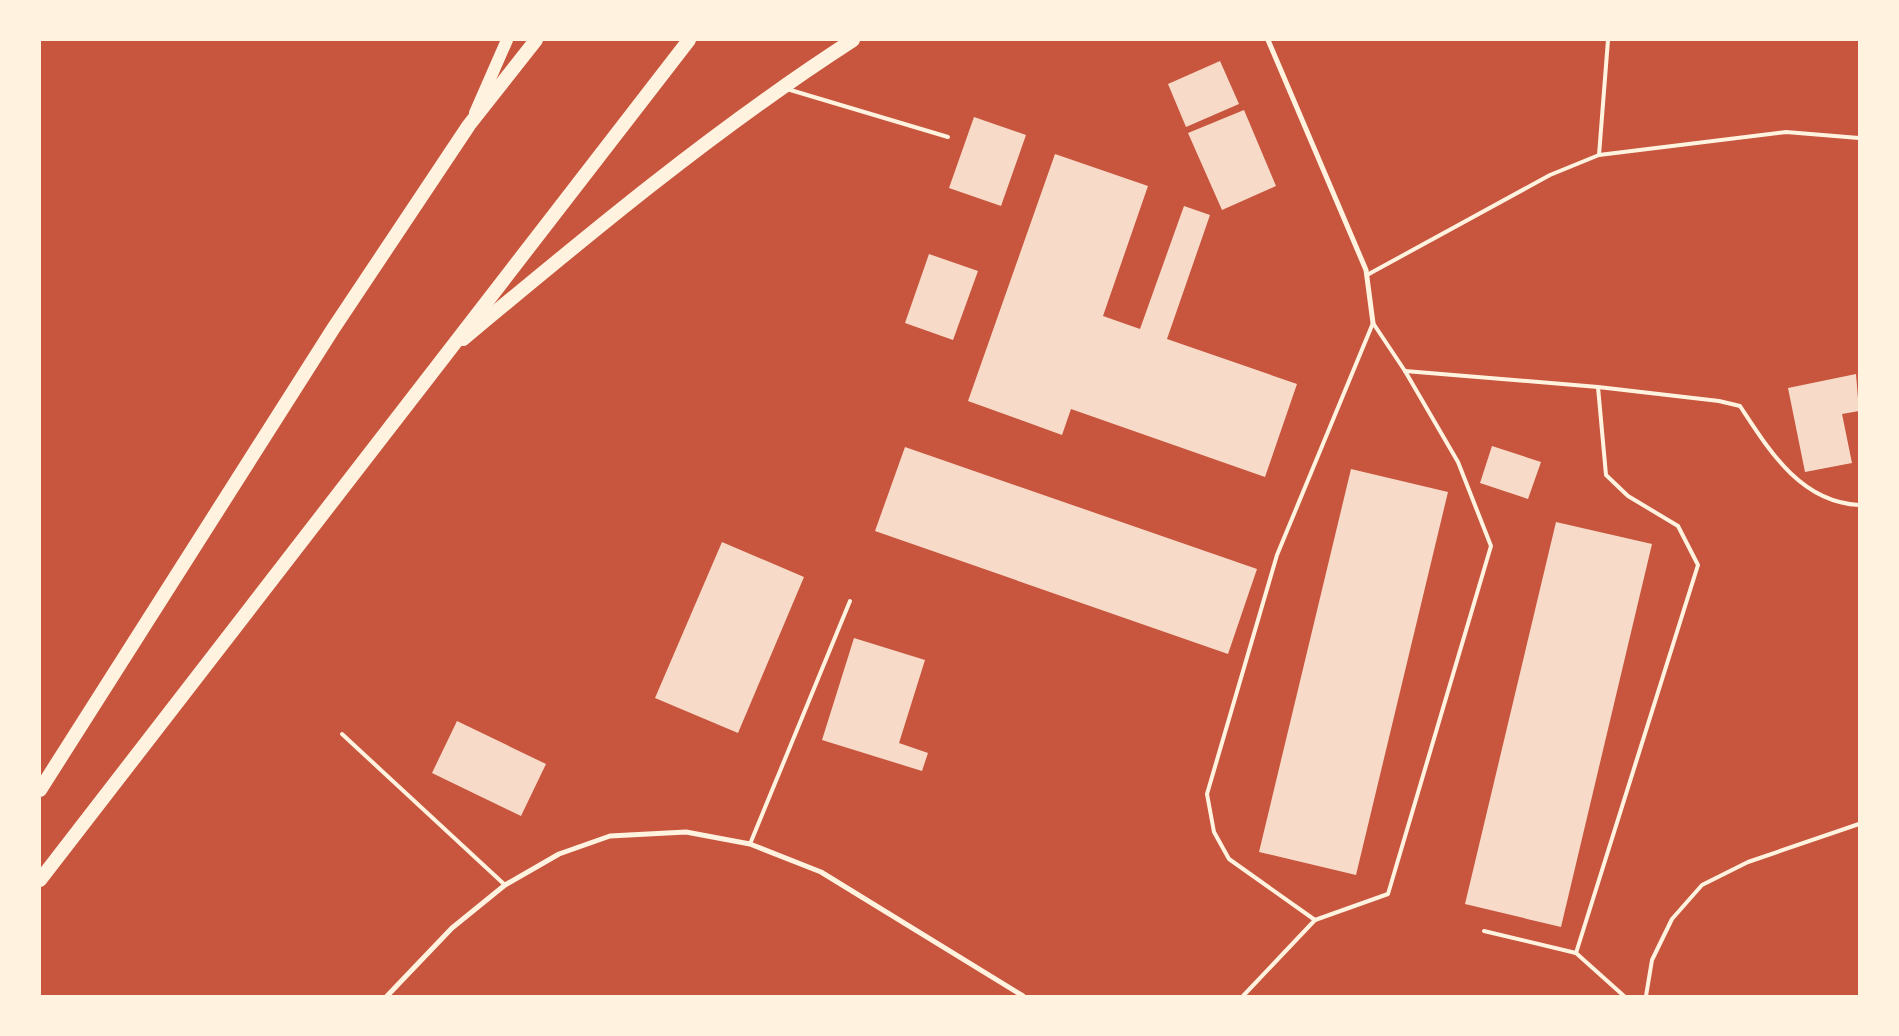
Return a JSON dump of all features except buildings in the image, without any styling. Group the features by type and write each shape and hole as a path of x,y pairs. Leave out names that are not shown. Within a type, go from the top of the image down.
{"highway":[{"path":"40,790 333,329 469,125 536,40"},
{"path":"40,880 689,40"},
{"path":"442,358 591,232 780,87 853,40"}],"main road":[{"path":"469,125 507,40"}],"street":[{"path":"1268,40 1367,275 1373,322"},
{"path":"388,996 452,928 505,885 559,854 610,836 686,832 750,844 820,872 1023,996"}],"lane":[{"path":"1599,155 1608,40"},
{"path":"780,87 948,137"},
{"path":"1367,275 1550,176 1599,155 1786,132 1859,138"},
{"path":"1243,996 1315,920 1388,894 1491,546 1458,462 1405,371 1373,322"},
{"path":"1315,920 1229,859 1214,832 1207,794 1277,556 1373,322"},
{"path":"1405,371 1598,386 1719,401 1740,406 1766,444 1795,479 1824,498 1859,505"},
{"path":"1576,953 1698,565 1678,526 1628,496 1606,475 1598,386"},
{"path":"750,844 850,601"},
{"path":"342,734 505,885"},
{"path":"1646,996 1652,960 1672,919 1702,885 1748,862 1859,824"},
{"path":"1484,931 1576,953 1624,996"}]}
